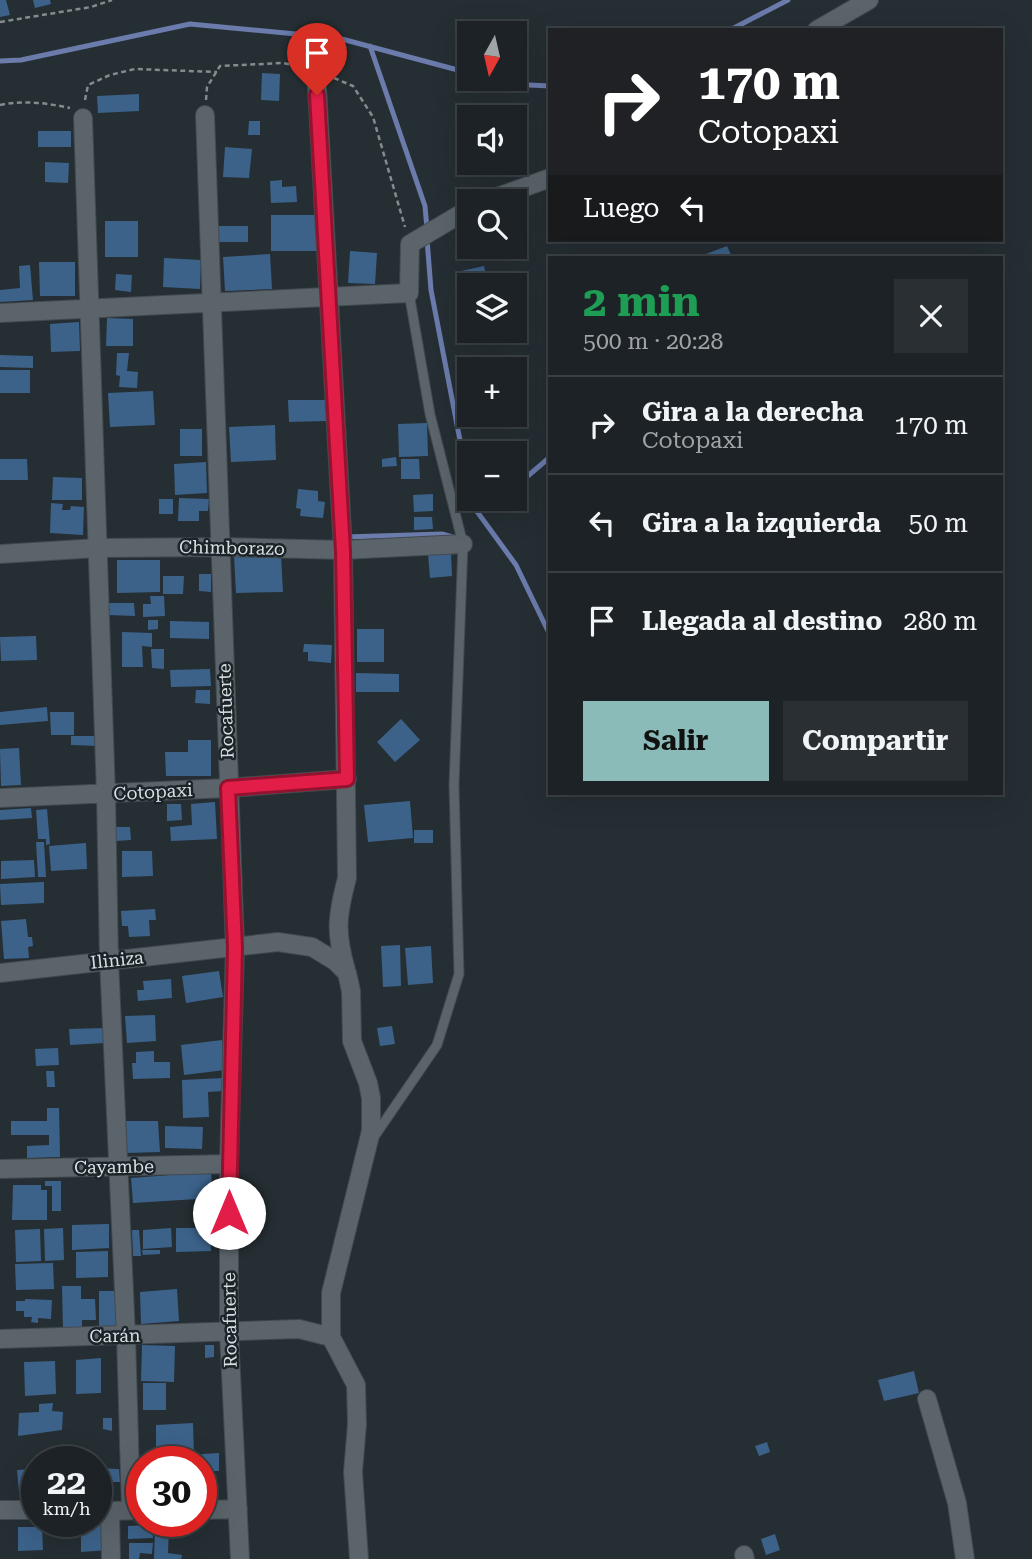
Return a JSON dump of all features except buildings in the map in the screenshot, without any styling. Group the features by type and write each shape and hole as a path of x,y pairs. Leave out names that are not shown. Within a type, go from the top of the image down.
{"street":[{"path":"820,28 869,0"},
{"path":"316,70 343,551 347,878 338,915 339,944 350,983 352,1041 368,1083 372,1106 371,1131 331,1293 331,1337 356,1385 357,1424 353,1472 359,1559"},
{"path":"83,114 106,794 109,960 132,1446"},
{"name":"Rocafuerte","path":"205,115 235,948 229,1164 229,1333 240,1559"},
{"path":"519,189 548,179"},
{"path":"0,313 409,293 410,244 457,216"},
{"name":"Chimborazo","path":"0,554 98,548 220,547 343,551 463,544"},
{"name":"Cotopaxi","path":"0,798 228,788 347,779"},
{"name":"Iliniza","path":"0,973 278,942 312,947 335,961 346,973 350,983"},
{"name":"Cayambe","path":"0,1169 229,1164"},
{"name":"Carán","path":"0,1339 299,1329 331,1337"},
{"path":"927,1399 957,1503 965,1559"},
{"path":"0,1510 21,1510"},
{"path":"217,1510 238,1510"},
{"path":"107,1537 111,1559"}],"lane":[{"path":"367,1147 438,1045 459,974 454,785 463,544 430,414 409,293"}],"path":[{"path":"0,22 91,7 112,0"},
{"path":"0,105 14,102 47,103 83,114 88,85 110,75 135,69 216,72"}],"waterway":[{"path":"734,28 788,0"},
{"path":"0,61 21,60 190,24 338,38 457,70"},
{"path":"370,46 425,206 427,229"},
{"path":"527,85 548,86"},
{"path":"427,239 431,290 460,441"},
{"path":"527,476 548,459"},
{"path":"477,511 516,565 548,631"},
{"path":"345,537 442,534 456,538"}],"route":[{"path":"229,1213 235,948 228,788 347,779 343,551 317,95"}]}
